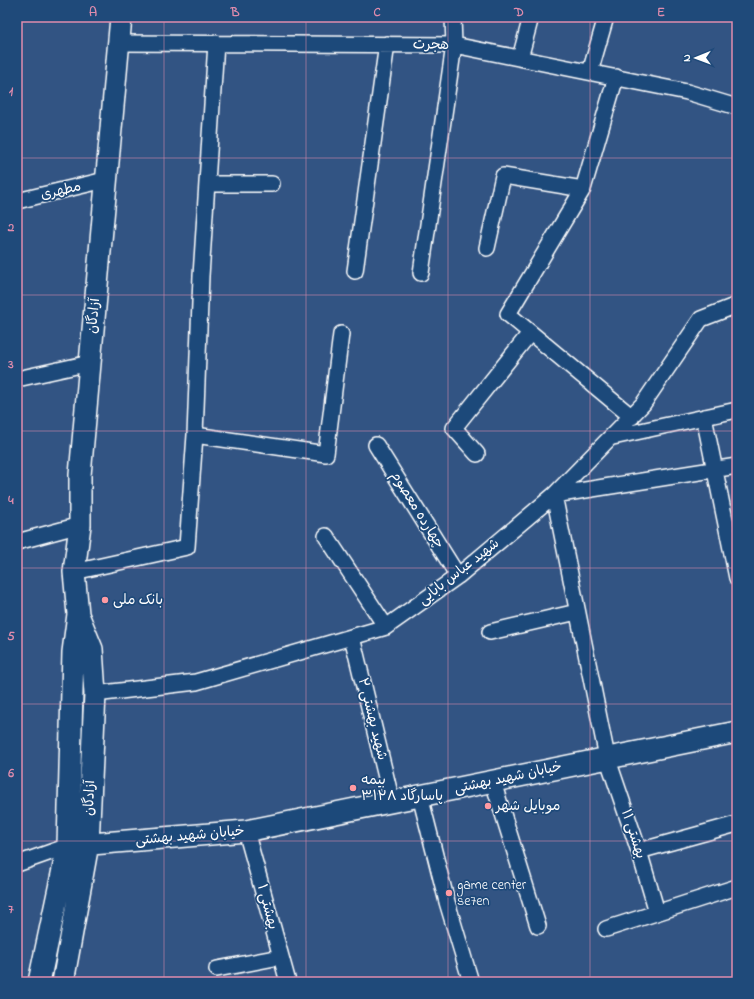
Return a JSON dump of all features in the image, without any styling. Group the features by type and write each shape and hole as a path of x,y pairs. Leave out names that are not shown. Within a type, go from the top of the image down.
{"street":[{"name":"آزادگان","path":"39,982 68,846 73,652 78,614 74,572 80,525 80,475 121,17"},
{"path":"421,273 454,45 453,17"},
{"path":"520,58 531,17"},
{"path":"590,72 606,17"},
{"name":"هجرت","path":"119,43 454,45 687,92 737,107"},
{"path":"74,572 187,547 195,435 201,276 216,43"},
{"path":"355,271 387,44"},
{"path":"616,77 583,189 508,314 632,417"},
{"path":"487,248 503,176 583,189"},
{"name":"مطهری","path":"17,201 106,180"},
{"path":"207,184 272,184"},
{"name":"شهید عباس بابایی","path":"95,694 196,682 386,627 458,576 554,495 613,437 643,404 701,319 737,305"},
{"path":"478,454 454,428 530,332"},
{"path":"195,435 326,454 341,334"},
{"path":"17,379 90,363"},
{"path":"613,437 737,410"},
{"path":"704,417 737,578"},
{"name":"چهارده معصوم","path":"376,445 458,576"},
{"path":"554,495 737,466"},
{"name":"بهشتی ۱۱","path":"554,495 607,757 639,851 657,912"},
{"path":"17,542 80,525"},
{"path":"326,536 386,627"},
{"path":"490,632 578,612"},
{"name":"آزادگان","path":"63,982 88,844 95,694 92,649 78,614"},
{"name":"شهید بهشتی ۲","path":"352,637 392,802"},
{"name":"خیابان شهید بهشتی","path":"68,846 246,832 493,782 607,757 737,732"},
{"path":"493,782 538,926"},
{"path":"420,796 447,902 471,982"},
{"path":"639,851 733,825"},
{"name":"بهشتی ۱","path":"246,832 288,982"},
{"path":"17,864 68,846"},
{"path":"606,929 737,887"},
{"path":"216,969 280,957"}],"place":[{"name":"بانک ملی","path":"105,600"},
{"name":"بیمه پاسارگاد ۳۱۲۸","path":"353,788"},
{"name":"موبایل شهر","path":"488,806"},
{"name":"game center se7en","path":"449,893"}]}
